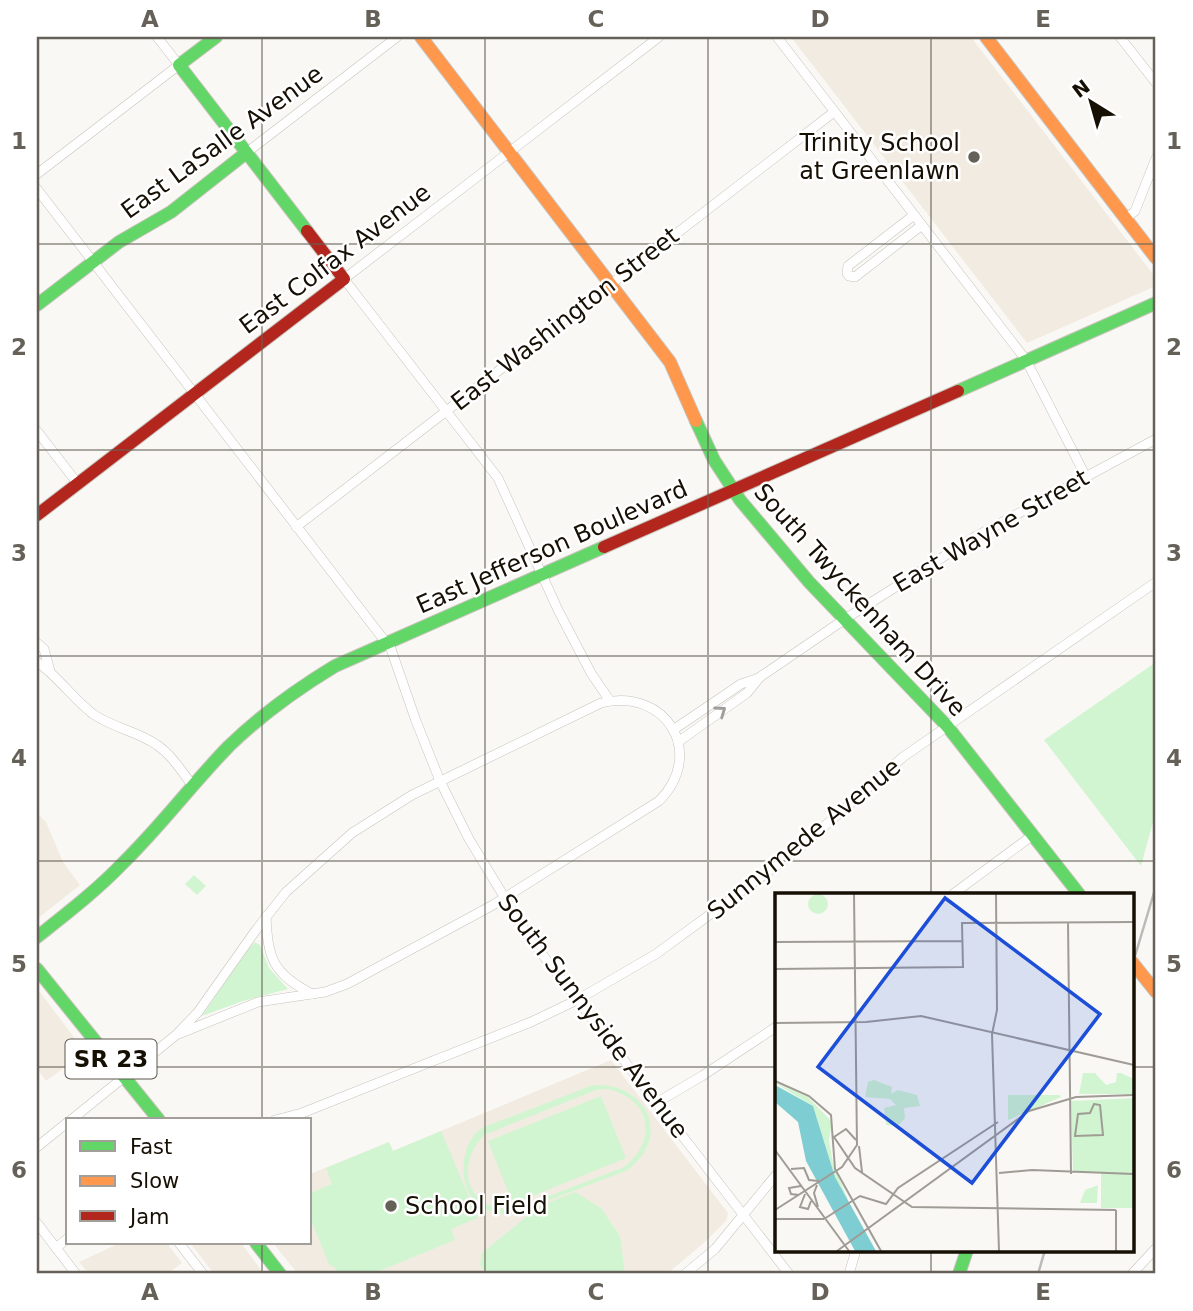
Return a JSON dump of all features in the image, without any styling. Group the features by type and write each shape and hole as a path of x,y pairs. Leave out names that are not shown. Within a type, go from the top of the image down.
{"street":[{"path":"157,37 498,478 591,673 610,701"},
{"path":"37,174 216,37"},
{"name":"East LaSalle Avenue","path":"37,305 120,242 171,212 397,37"},
{"name":"South Twyckenham Drive","path":"421,37 670,362 714,460 733,491 781,551 947,726 1078,893"},
{"name":"East Colfax Avenue","path":"37,515 659,37"},
{"path":"777,37 1026,360 1085,475"},
{"path":"986,37 1156,258"},
{"path":"1120,37 1156,83"},
{"name":"East Washington Street","path":"296,527 834,112"},
{"path":"1126,219 1135,211 1156,158"},
{"name":"South Sunnyside Avenue","path":"37,189 387,643 394,654 440,782 469,839 528,936 789,1274"},
{"path":"914,215 848,266 847,274 855,276 922,225"},
{"name":"East Jefferson Boulevard","path":"37,937 78,905 125,861 233,743 283,699 335,666 1156,303"},
{"path":"37,431 78,484"},
{"name":"East Wayne Street","path":"673,730 741,684 760,677 845,619 973,538 1085,475 1156,439"},
{"name":"Sunnymede Avenue","path":"283,1118 302,1113 531,1022 577,1000 656,954 795,852 878,777 947,726 1156,582"},
{"path":"37,643 44,649 50,671"},
{"path":"37,662 50,671 69,695 94,715 157,745 170,756 194,786"},
{"name":"East Wayne Street","path":"678,742 747,693 760,677"},
{"path":"73,1118 176,1035 205,1002 266,916 306,872 352,833 390,806 601,703 628,699 648,705 665,717 678,742 678,759 675,778 659,802 504,898 347,984 312,994 258,1002 176,1035"},
{"path":"954,893 1033,835"},
{"path":"266,916 267,944 277,968 293,983 312,994"},
{"path":"1134,964 1156,992"},
{"name":"SR 23","path":"37,969 157,1118"},
{"path":"656,1103 775,1028"},
{"path":"37,1147 66,1123"},
{"path":"685,1274 715,1249 775,1176"},
{"path":"37,1223 76,1274"},
{"path":"56,1248 66,1240"},
{"path":"174,1244 203,1274"},
{"path":"257,1244 280,1274"},
{"path":"1132,1274 1156,1248"},
{"path":"849,1272 855,1252"},
{"path":"959,1274 966,1252"}],"shaded area":[{"name":"Trinity School at Greenlawn","path":"791,37 971,37 1156,278 1156,286 1027,343"},
{"path":"37,813 46,822 63,862 80,885 37,919"},
{"path":"37,988 85,1052 46,1081 37,1069"},
{"path":"611,1060 728,1213 726,1221 706,1241 667,1274 298,1274 274,1244 312,1244 312,1173 389,1142 393,1151"},
{"path":"118,1244 168,1244 182,1263 167,1274 89,1274 79,1262"},
{"path":"191,1244 242,1244 264,1274 214,1274"}],"green space":[{"path":"1156,662 1156,811 1141,866 1044,740"},
{"path":"194,875 206,886 197,895 185,884"},
{"path":"255,942 260,945 269,968 288,989 202,1016 247,950"},
{"path":"593,1085 612,1086 628,1093 640,1102 648,1114 651,1128 648,1143 640,1158 626,1171 513,1214 493,1212 471,1197 465,1183 463,1166 467,1148 476,1133 491,1124","holes":["607,1089 633,1101 641,1111 646,1133 635,1156 624,1167 513,1210 497,1208 476,1195 470,1184 469,1160 484,1135 596,1090"]},
{"path":"601,1096 626,1158 513,1204 488,1141"},
{"name":"School Field","path":"441,1131 478,1218 451,1229 455,1240 372,1274 338,1274 329,1264 312,1223 312,1192 332,1184 326,1168 389,1142 393,1151"},
{"path":"575,1192 601,1208 620,1236 625,1274 487,1274 480,1265 482,1253 538,1207"}],"railway":[{"path":"1134,959 1156,886"},
{"path":"1038,1274 1044,1252"}],"traffic: fast":[{"path":"216,37 179,65 307,231"},
{"path":"37,305 119,242 171,212 246,153"},
{"path":"958,391 1156,303"},
{"path":"696,421 714,460 740,500 809,582 947,726 1078,893"},
{"path":"37,937 112,874 229,746 293,693 335,666 604,547"},
{"path":"37,969 157,1118"},
{"path":"257,1244 280,1274"},
{"path":"959,1274 966,1252"}],"traffic: slow":[{"path":"421,37 670,362 696,421"},
{"path":"986,37 1156,258"},
{"path":"1134,964 1156,992"}],"traffic: jam":[{"path":"37,515 344,279 307,231"},
{"path":"604,547 958,391"}],"place":[{"name":"Trinity School at Greenlawn","path":"974,157"},
{"name":"School Field","path":"391,1206"}]}
